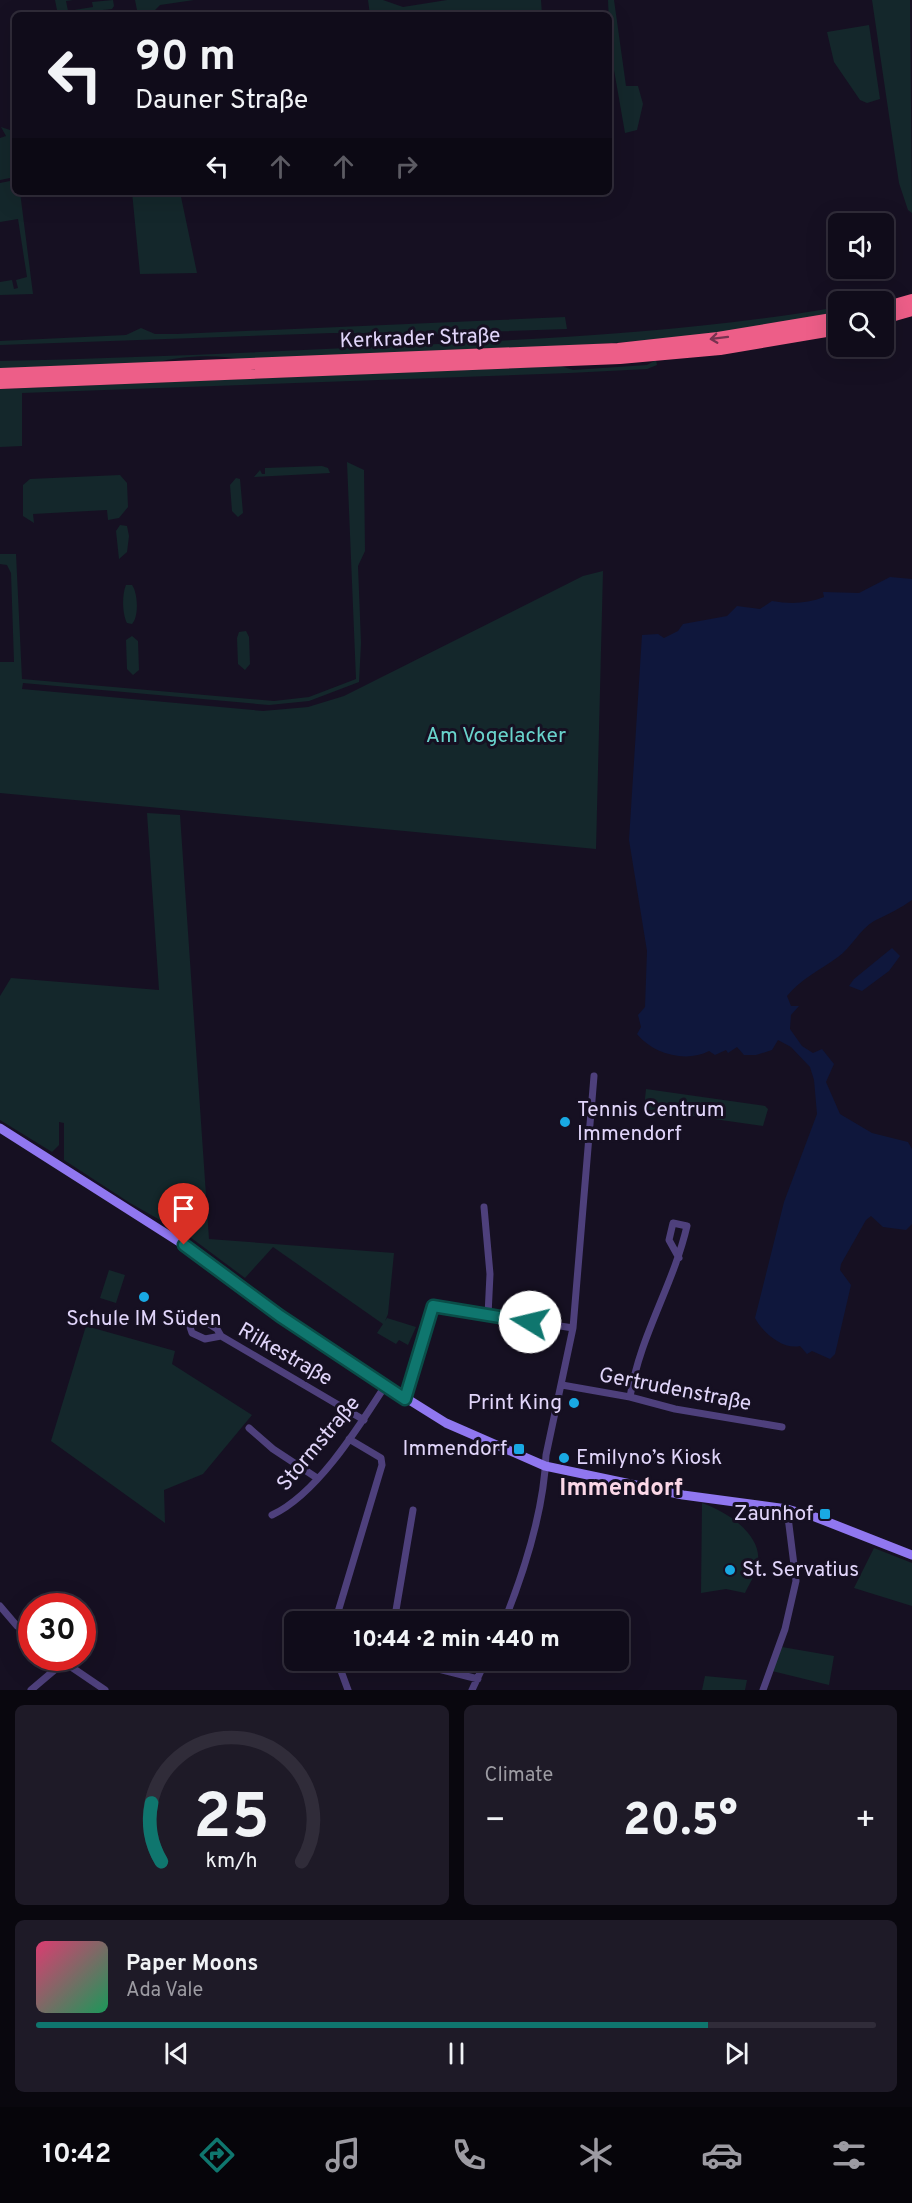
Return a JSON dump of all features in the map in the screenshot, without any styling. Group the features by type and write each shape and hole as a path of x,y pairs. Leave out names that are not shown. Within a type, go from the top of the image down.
{"highway":[{"path":"894,305 912,300"},
{"path":"894,315 912,310"},
{"name":"Kerkrader Straße","path":"0,374 618,349 758,333 828,320"},
{"name":"Kerkrader Straße","path":"0,383 620,358 720,349 828,330"}],"street":[{"path":"508,1611 517,1588 546,1475 545,1466 573,1328 594,1076"},
{"path":"0,1128 196,1252 280,1316 405,1399 446,1423 545,1466 683,1494 787,1509 815,1517 912,1555"},
{"path":"484,1207 490,1274 488,1315"},
{"path":"630,1397 635,1364 679,1257"},
{"path":"405,1399 433,1306 573,1328"},
{"name":"Rilkestraße","path":"221,1336 364,1420"},
{"name":"Gertrudenstraße","path":"562,1385 630,1397 675,1409 782,1427"},
{"name":"Stormstraße","path":"272,1515 287,1508 317,1478 364,1420 385,1386"},
{"path":"249,1428 273,1449 317,1478"},
{"path":"338,1611 382,1466 381,1458 349,1439"},
{"path":"763,1690 785,1629 796,1581 787,1509"},
{"path":"396,1611 413,1510"},
{"path":"0,1606 18,1627"},
{"path":"31,1690 50,1671"},
{"path":"77,1671 105,1690"},
{"path":"341,1671 348,1690"},
{"path":"446,1671 478,1679"},
{"path":"472,1690 481,1671"}],"green space":[{"path":"55,0 73,0 66,1 68,11 93,7 92,2 113,0 114,6 112,9 85,12 57,12"},
{"path":"135,0 194,0 160,5 153,12 137,12"},
{"path":"368,0 383,0 403,7 447,0 541,0 542,12 402,12 402,10 370,12"},
{"path":"608,0 614,0 626,86 638,86 643,104 637,130 625,133 612,58 612,12 609,12"},
{"path":"872,0 910,0 912,213 908,210 899,183"},
{"path":"869,25 880,99 867,103 860,100 834,62 827,32"},
{"path":"1,127 12,131 12,178 0,180 0,138 6,136"},
{"path":"12,181 12,195 20,195 33,294 0,295 0,282 12,280 14,289 18,288 16,280 27,277 18,219 0,222 0,183"},
{"path":"132,195 181,195 197,273 140,274"},
{"path":"828,309 828,315 737,331 668,339 584,345 246,360 200,356 155,363 0,369 0,361 524,339 681,328"},
{"path":"565,317 567,329 426,334 332,333 0,345 0,341 126,335 141,328 155,334 177,334"},
{"path":"656,360 657,365 647,369 22,393 22,446 0,447 0,389 561,366 573,370 647,365"},
{"name":"Am Vogelacker","path":"347,462 364,470 365,551 358,566 361,643 359,682 309,701 269,705 23,683 22,689 263,711 308,707 344,696 583,576 603,571 596,849 0,793 0,662 14,662 11,573 7,565 0,564 0,554 16,554 22,679 274,701 309,697 356,679"},
{"path":"322,466 328,468 330,473 254,477 260,470 262,474 265,474 265,468"},
{"path":"120,475 127,483 128,507 119,518 108,520 107,510 33,514 34,523 23,516 23,485 30,479"},
{"path":"236,478 240,479 243,513 238,517 232,511 230,485"},
{"path":"120,525 127,526 129,536 127,552 119,559 116,531"},
{"path":"126,585 132,585 136,599 137,611 132,624 127,623 124,614 123,598"},
{"path":"246,631 249,637 250,664 245,670 238,664 237,638 239,632"},
{"path":"132,636 138,641 139,670 133,675 127,669 126,640"},
{"path":"147,813 180,815 209,1239 394,1253 388,1314 385,1321 387,1318 416,1327 408,1345 399,1340 396,1344 377,1333 383,1324 273,1247 245,1278 190,1237 130,1203 64,1160 64,1123 59,1122 59,1145 52,1152 0,1120 0,996 11,978 159,990"},
{"path":"646,1089 765,1106 768,1109 763,1126 644,1109"},
{"path":"109,1270 125,1275 116,1303 100,1298"},
{"path":"86,1326 175,1351 172,1364 252,1415 203,1474 164,1490 165,1523 51,1441"},
{"path":"702,1503 722,1512 742,1526 756,1545 757,1567 745,1593 726,1589 701,1593"},
{"path":"874,1548 912,1563 912,1606 854,1588"},
{"path":"782,1647 834,1656 829,1685 772,1671"},
{"path":"705,1676 747,1680 745,1690 702,1690"}],"water":[{"path":"890,577 912,579 912,900 869,924 843,953 787,996 791,1006 799,1006 791,1015 790,1029 802,1046 813,1053 822,1049 834,1064 826,1082 840,1114 872,1133 908,1142 912,1149 912,1224 906,1230 883,1227 871,1216 866,1220 841,1264 840,1270 851,1285 835,1354 830,1359 812,1351 807,1354 800,1346 793,1347 780,1343 763,1329 755,1318 784,1202 817,1114 814,1080 810,1067 791,1047 778,1040 772,1050 756,1055 744,1055 737,1047 728,1053 726,1050 715,1055 709,1051 700,1055 680,1056 652,1047 637,1034 641,1027 638,1015 645,1007 647,951 629,840 642,635 658,634 664,638 678,631 683,624 727,616 737,606 760,609 772,601 798,603 811,601 824,597 823,592 859,593"},
{"path":"892,948 900,956 889,971 862,991 849,986 854,979"}],"place":[{"name":"Tennis Centrum Immendorf","path":"565,1122"},
{"name":"Schule IM Süden","path":"144,1297"},
{"name":"Print King","path":"574,1403"},
{"name":"Immendorf","path":"519,1449"},
{"name":"Emilyno’s Kiosk","path":"564,1458"},
{"name":"Zaunhof","path":"825,1514"},
{"name":"St. Servatius","path":"730,1570"}],"district":[{"name":"Immendorf","path":"621,1489"}],"route":[{"path":"184,1245 280,1316 405,1399 433,1306 530,1322"}]}
